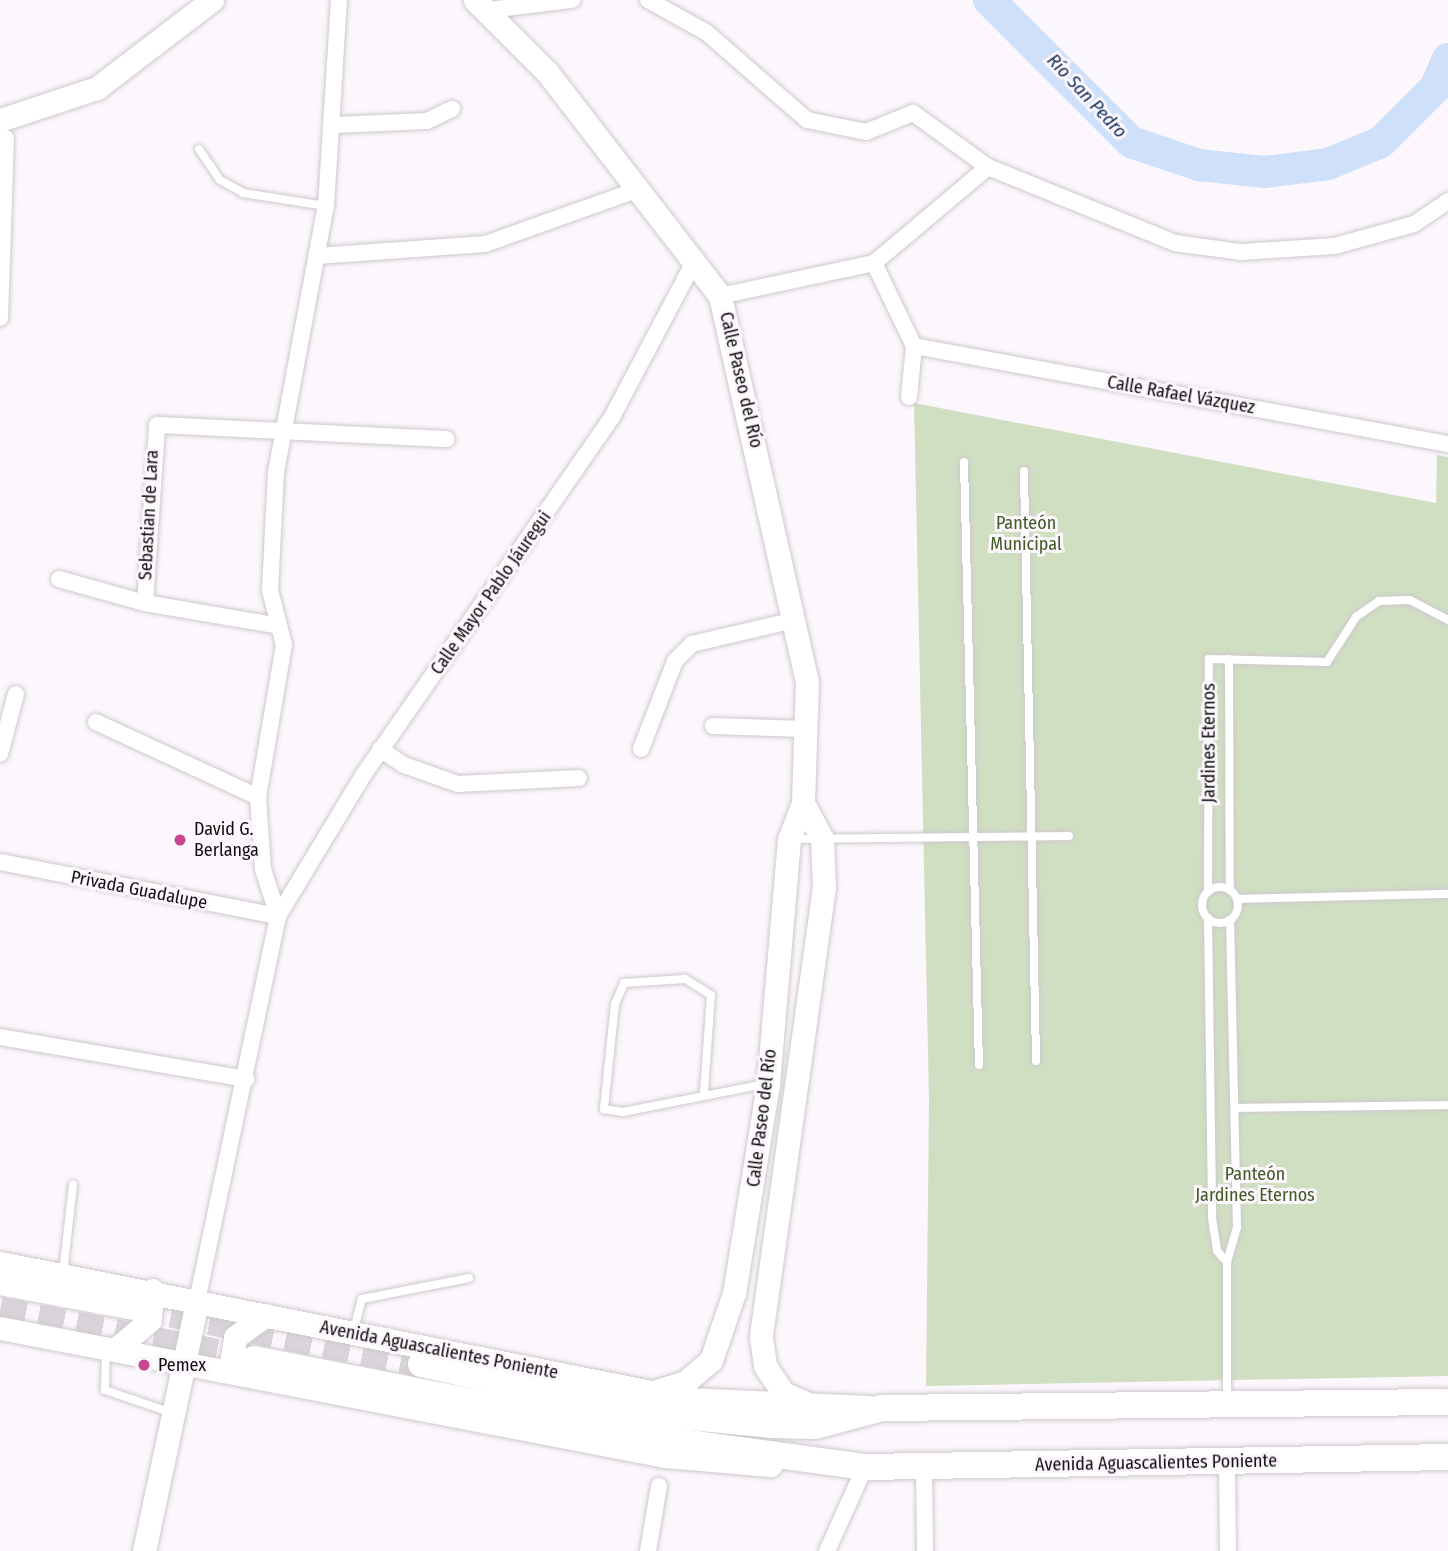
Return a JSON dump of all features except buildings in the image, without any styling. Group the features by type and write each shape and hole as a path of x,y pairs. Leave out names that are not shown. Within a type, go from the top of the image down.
{"main road":[{"name":"Avenida Aguascalientes Poniente","path":"0,1282 143,1298"},
{"name":"Avenida Aguascalientes Poniente","path":"421,1364 672,1417 815,1426 882,1408 1227,1408 1448,1402"},
{"name":"Avenida Aguascalientes Poniente","path":"247,1366 667,1440 865,1467 1448,1457"}],"street":[{"path":"0,317 3,129 97,88 212,0"},
{"path":"144,1551 246,1079 278,916 263,869 258,797 284,645 270,590 280,430 318,256 326,206 335,125 339,0"},
{"path":"482,5 572,0"},
{"path":"648,0 706,32 807,120 866,132 914,113 988,167 1175,243 1241,252 1335,246 1414,224 1448,201"},
{"name":"Calle Paseo del Río","path":"482,5 547,72 720,296 807,681 803,803 789,839 768,1084 723,1334 711,1360 686,1382 651,1393"},
{"path":"335,125 427,121 452,109"},
{"path":"720,296 874,263 988,167"},
{"path":"318,256 485,244 637,190"},
{"path":"874,263 914,346 909,397"},
{"name":"Calle Mayor Pablo Jáuregui","path":"278,916 380,749 612,417 693,264"},
{"name":"Calle Rafael Vázquez","path":"914,346 1448,444"},
{"name":"Sebastian de Lara","path":"145,603 154,427 280,430"},
{"path":"280,430 447,439"},
{"path":"60,579 145,603 279,625"},
{"path":"641,750 676,661 692,644 794,620"},
{"path":"0,754 16,694"},
{"path":"96,722 258,797"},
{"path":"713,726 805,729"},
{"path":"380,749 404,765 458,783 579,778"},
{"name":"Calle Paseo del Río","path":"803,803 822,838 824,887 798,1108 761,1337 765,1366 783,1393 811,1404"},
{"name":"Privada Guadalupe","path":"0,862 278,916"},
{"path":"0,1037 246,1079"},
{"name":"Avenida Aguascalientes Poniente","path":"0,1263 63,1273 143,1298 197,1301 651,1393 882,1408"},
{"path":"112,1347 150,1320 143,1298"},
{"path":"247,1366 232,1357 234,1337 266,1315"},
{"name":"Avenida Aguascalientes Poniente","path":"0,1328 183,1361 247,1366"},
{"path":"1227,1462 1228,1551"},
{"path":"827,1551 865,1467"},
{"path":"924,1467 925,1551"},
{"path":"648,1551 659,1486"}],"lane":[{"path":"199,149 220,180 243,193 326,206"},
{"path":"964,462 979,1065"},
{"path":"1024,471 1029,837 1036,1061"},
{"name":"Jardines Eternos","path":"1208,892 1209,659 1327,662 1356,617 1379,601 1410,600 1448,620"},
{"path":"1229,659 1230,890 1237,899"},
{"path":"789,839 1069,836"},
{"path":"1227,1262 1213,1238 1208,918 1202,908 1208,892 1230,890"},
{"path":"1237,899 1448,894"},
{"path":"1227,1408 1227,1262 1237,1228 1230,920 1237,899"},
{"path":"1208,918 1230,920"},
{"path":"704,1091 710,995 685,979 624,983 615,1004 604,1109 623,1112 704,1091 768,1084"},
{"path":"1235,1108 1448,1105"},
{"path":"63,1273 73,1185"},
{"path":"354,1333 362,1299 469,1278"},
{"path":"112,1347 105,1390 172,1413"}],"green space":[{"name":"Panteón Jardines Eternos","path":"914,403 1436,503 1437,455 1448,457 1448,1376 926,1386 929,1100"}],"waterway":[{"name":"Río San Pedro","path":"989,0 1131,142 1199,165 1264,172 1328,164 1381,142 1435,88 1448,59"}],"tunnel":[{"path":"133,1307 421,1364"},
{"path":"0,1310 254,1359"}],"place":[{"name":"David G. Berlanga","path":"180,840"},
{"name":"Pemex","path":"144,1365"}],"park label":[{"name":"Panteón Municipal","path":"1026,534"}]}
